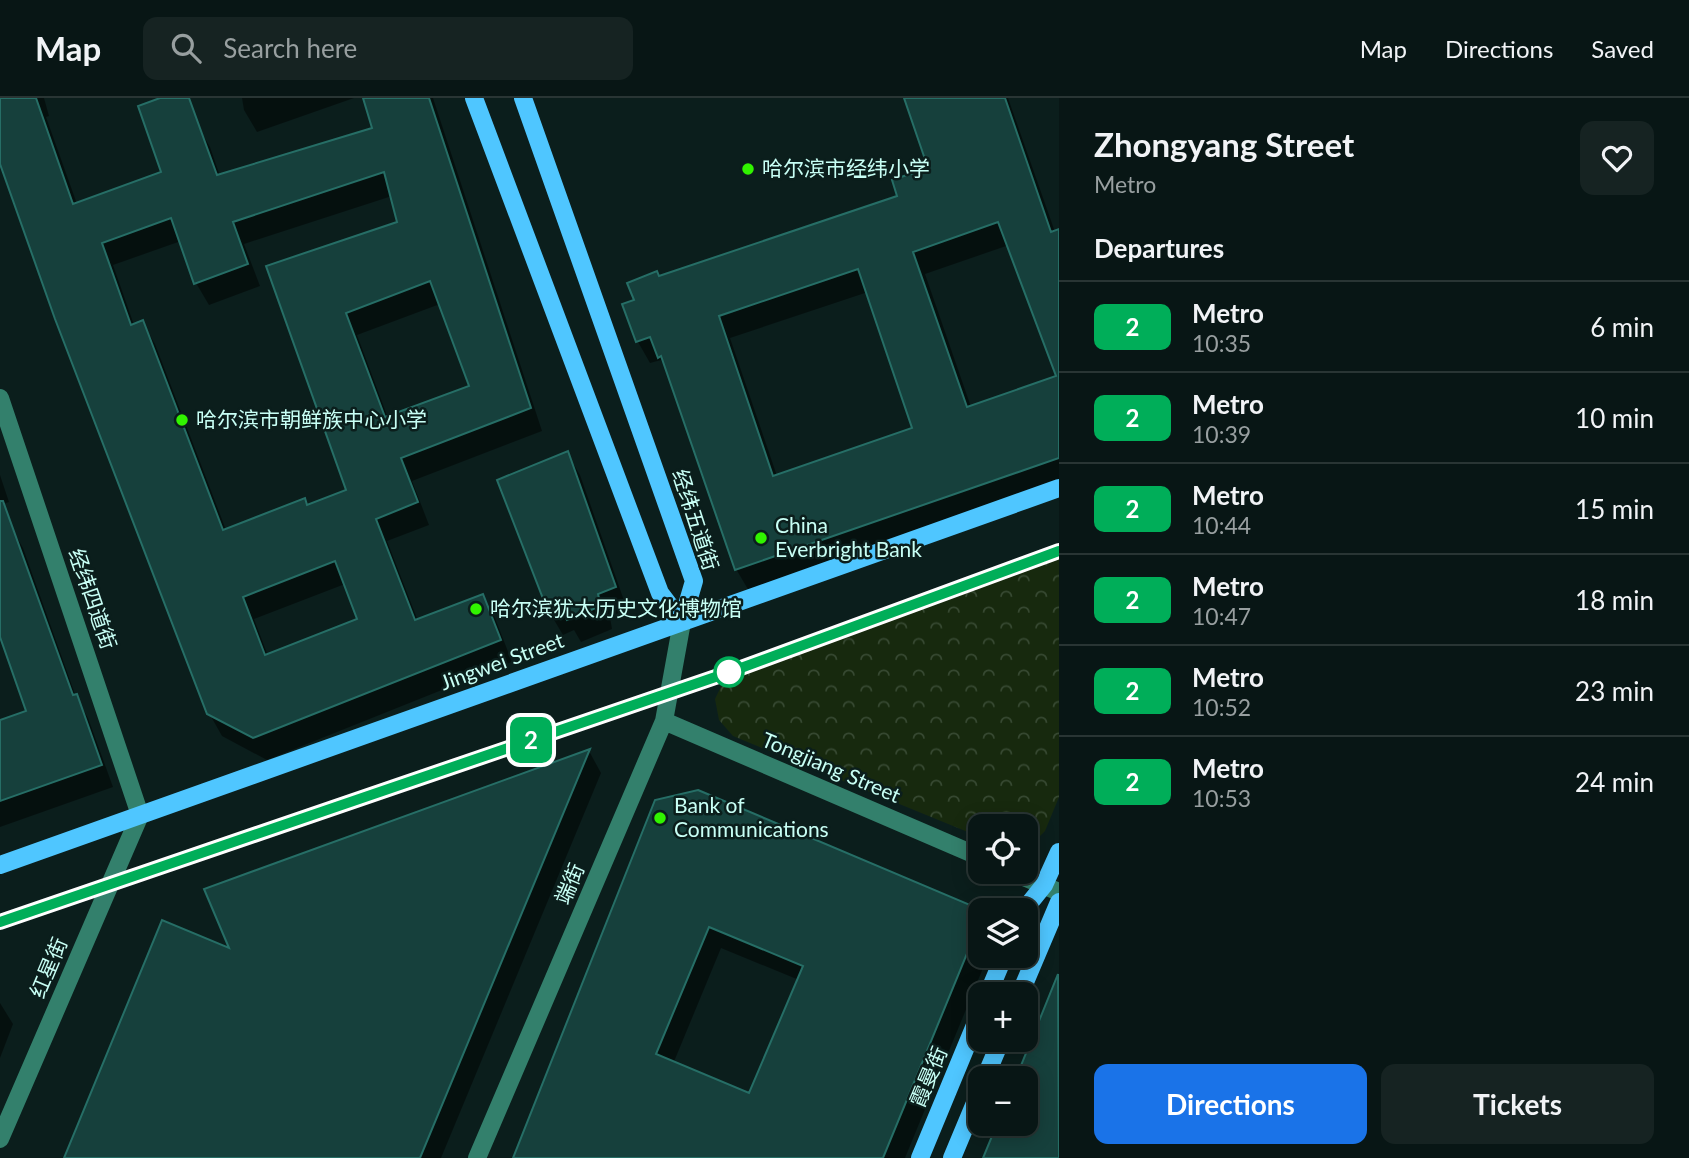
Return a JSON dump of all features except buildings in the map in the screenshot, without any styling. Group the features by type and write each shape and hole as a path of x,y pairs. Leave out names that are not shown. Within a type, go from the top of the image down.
{"main road":[{"path":"474,98 660,593 682,622"},
{"name":"经纬五道街","path":"523,98 694,581 682,622"},
{"name":"Jingwei Street","path":"0,865 1059,488"},
{"path":"1052,889 1059,852"},
{"path":"1025,982 1059,902"},
{"name":"霞曼街","path":"919,1158 968,1042"},
{"path":"952,1158 968,1120"}],"street":[{"name":"经纬四道街","path":"0,398 140,816"},
{"name":"端街","path":"477,1158 664,721 682,622"},
{"name":"Tongjiang Street","path":"664,721 968,853"},
{"name":"红星街","path":"0,1139 140,816"}],"green space":[{"path":"1059,552 1059,797 1045,831 1038,838 1038,814 968,814 968,832 733,736 719,720 715,699 727,674"}],"metro line":[{"name":"2","path":"0,922 730,672 1059,551"}],"place":[{"name":"哈尔滨市经纬小学","path":"748,169"},
{"name":"哈尔滨市朝鲜族中心小学","path":"182,420"},
{"name":"China Everbright Bank","path":"761,538"},
{"name":"哈尔滨犹太历史文化博物馆","path":"476,609"},
{"name":"Bank of Communications","path":"660,818"}]}
